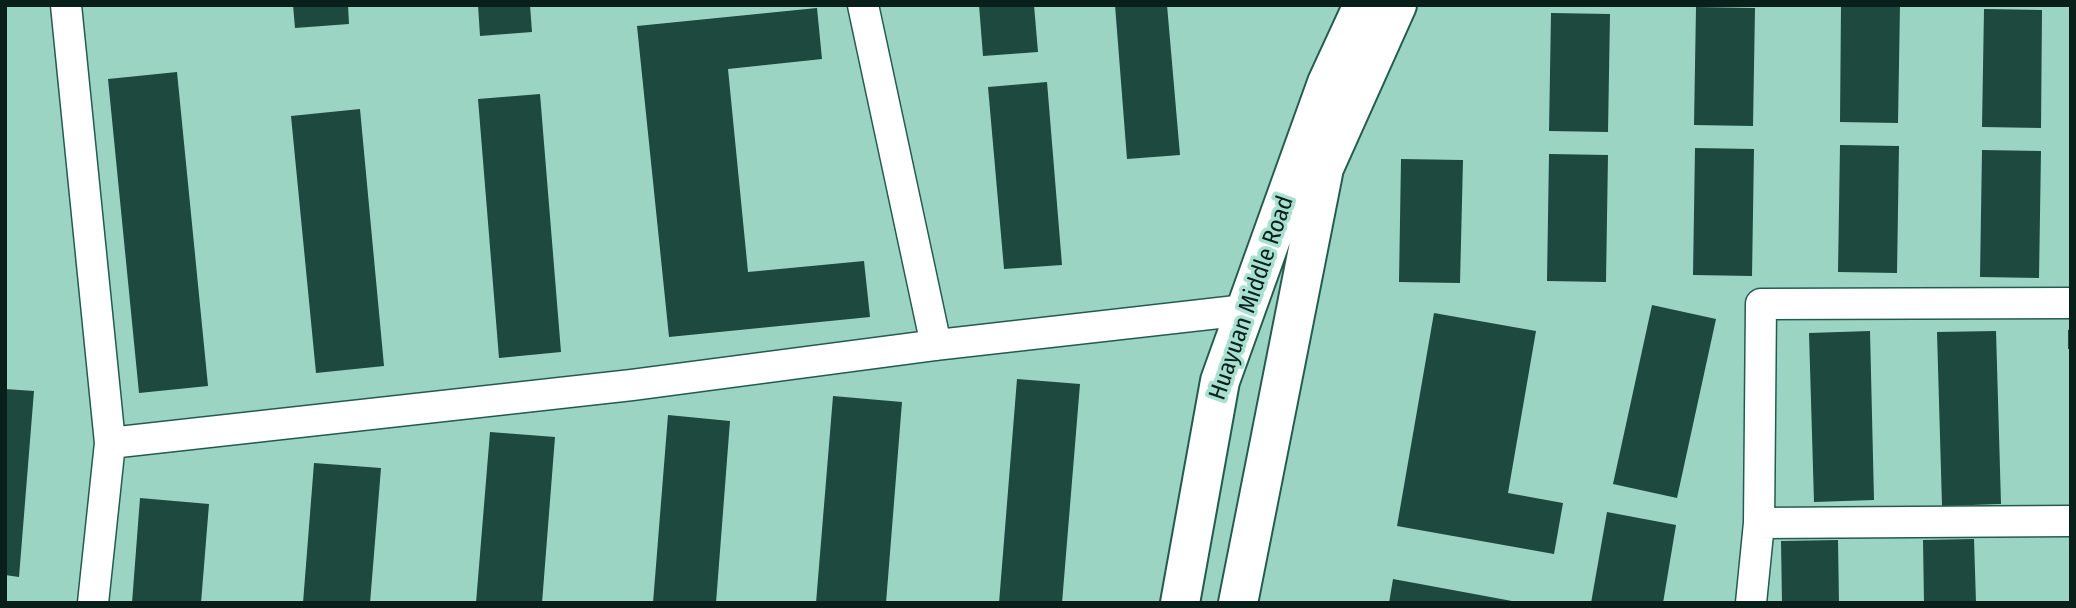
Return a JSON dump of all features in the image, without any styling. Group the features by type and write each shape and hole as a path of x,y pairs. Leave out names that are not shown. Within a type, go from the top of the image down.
{"main road":[{"name":"Huayuan Middle Road","path":"1180,603 1220,381 1327,83 1363,5"},
{"name":"Huayuan Middle Road","path":"1238,603 1324,168 1397,5"}],"street":[{"path":"66,5 110,443 93,603"},
{"path":"863,5 936,345"},
{"path":"1751,603 1759,523 1761,304 2071,303"},
{"path":"110,443 632,385 936,345 1244,310"},
{"path":"1759,523 2071,521"}],"building":[{"path":"293,5 348,5 349,24 295,28"},
{"path":"478,5 530,5 532,32 480,36"},
{"path":"979,5 1034,5 1038,52 983,56"},
{"path":"1115,5 1167,5 1180,155 1127,159"},
{"path":"1841,5 1900,5 1898,123 1840,122"},
{"path":"1696,7 1755,8 1753,126 1694,125"},
{"path":"817,8 822,59 728,69 748,272 864,261 870,317 669,337 637,26"},
{"path":"1984,9 2042,10 2041,128 1982,127"},
{"path":"1551,13 1610,14 1608,132 1549,131"},
{"path":"177,72 208,386 139,393 108,79"},
{"path":"1047,82 1062,265 1004,269 988,87"},
{"path":"540,94 561,352 499,358 478,99"},
{"path":"360,109 384,366 316,373 291,116"},
{"path":"1840,145 1899,146 1897,273 1838,272"},
{"path":"1695,148 1754,149 1752,276 1693,275"},
{"path":"1982,150 2041,151 2039,278 1980,277"},
{"path":"1549,154 1608,155 1606,282 1547,281"},
{"path":"1401,159 1463,160 1460,283 1399,282"},
{"path":"1652,305 1716,319 1677,498 1613,484"},
{"path":"1434,313 1536,331 1508,493 1563,503 1554,554 1397,526"},
{"path":"2071,329 2071,349 2068,349 2068,330"},
{"path":"1870,331 1874,500 1814,502 1809,333"},
{"path":"1996,331 2001,504 1942,506 1937,332"},
{"path":"1017,379 1080,384 1062,603 999,603"},
{"path":"5,389 34,391 19,577 5,575"},
{"path":"833,396 902,402 886,603 816,603"},
{"path":"668,415 730,421 716,603 653,603"},
{"path":"490,432 555,437 542,603 476,603"},
{"path":"314,463 381,468 370,603 303,603"},
{"path":"140,498 209,504 201,603 132,603"},
{"path":"1607,512 1676,525 1663,603 1591,603"},
{"path":"1974,539 1976,603 1924,603 1923,540"},
{"path":"1838,540 1839,603 1782,603 1781,541"},
{"path":"1393,579 1512,601 1512,603 1389,603"}]}
